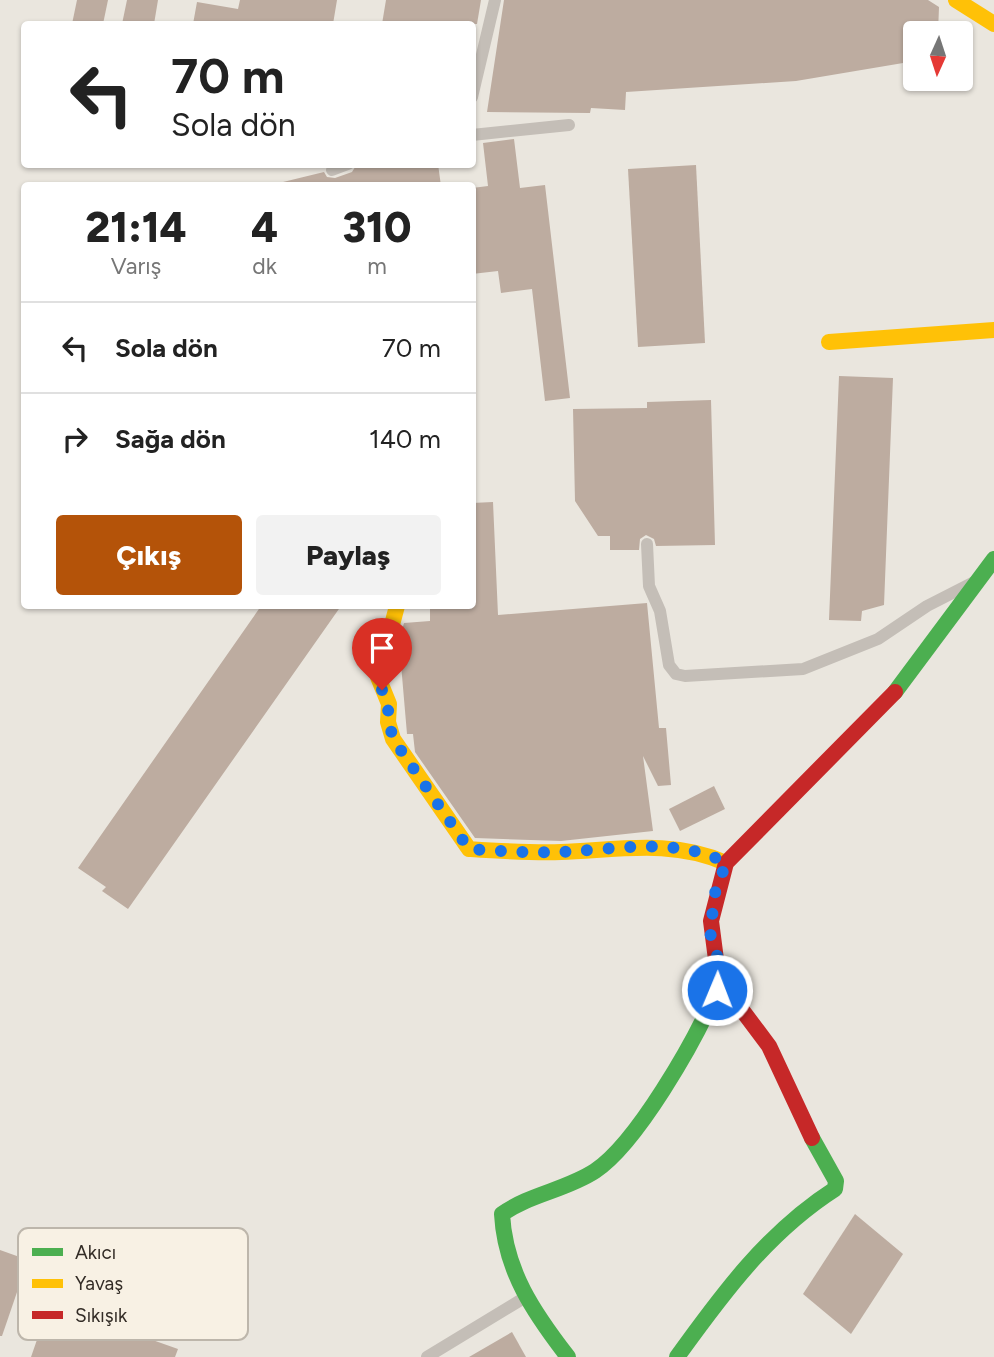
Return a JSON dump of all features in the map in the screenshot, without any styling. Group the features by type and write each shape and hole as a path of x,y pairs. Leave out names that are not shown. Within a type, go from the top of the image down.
{"street":[{"path":"476,80 495,0"},
{"path":"956,0 994,24"},
{"path":"476,135 569,125"},
{"path":"332,170 337,168"},
{"path":"829,342 994,330"},
{"path":"648,544 649,586 660,611 669,665 676,674 685,676 803,669 878,639 927,606 978,581"},
{"path":"568,1357 544,1329 524,1298 509,1255 502,1214 514,1204 597,1170 629,1138 705,1016 717,990 719,962 710,933 715,893 726,863 905,682 994,559"},
{"path":"396,609 379,677 389,704 388,722 393,739 469,849 536,852 635,846 710,854 726,863"},
{"path":"677,1357 720,1297 770,1238 797,1214 835,1189 836,1181 800,1117 769,1046 739,1002 718,978"},
{"path":"427,1357 524,1298"}],"building":[{"path":"77,0 108,0 104,21 73,21"},
{"path":"127,0 158,0 154,21 123,21"},
{"path":"240,0 337,0 334,21 194,21 197,2 238,9"},
{"path":"386,0 481,0 477,24 476,21 382,21"},
{"path":"504,0 928,0 939,7 938,21 903,21 903,63 796,81 626,92 625,110 591,108 590,113 487,112"},
{"path":"514,139 520,188 545,185 570,398 545,401 532,289 501,293 498,271 476,274 476,188 488,186 483,143"},
{"path":"696,165 705,343 638,347 628,169"},
{"path":"354,168 439,168 440,182 283,182 324,172 327,177 335,178 352,172"},
{"path":"839,376 893,378 884,605 862,611 861,621 829,620"},
{"path":"711,400 715,545 656,546 654,539 646,535 640,539 639,550 610,550 610,536 598,536 575,501 573,409 647,408 647,402"},
{"path":"493,502 498,615 647,603 659,728 666,728 671,785 658,786 643,756 653,831 561,841 475,838 415,752 413,734 407,734 399,641 404,623 430,621 430,609 476,609 476,503"},
{"path":"259,609 339,609 128,909 102,891 106,887 78,868"},
{"path":"714,786 725,809 680,831 669,809"},
{"path":"855,1214 903,1254 851,1334 803,1294"},
{"path":"0,1250 18,1256 18,1289 0,1336"},
{"path":"512,1332 526,1357 469,1357"},
{"path":"37,1340 153,1340 178,1349 175,1357 31,1357"}],"traffic: fast":[{"path":"895,692 994,559"},
{"path":"568,1357 533,1307 515,1273 504,1235 502,1214 584,1177 611,1157 629,1138 663,1090 694,1038 715,994"},
{"path":"677,1357 748,1265 789,1224 835,1189 836,1181 812,1138"}],"traffic: slow":[{"path":"956,0 994,24"},
{"path":"829,342 994,330"},
{"path":"396,609 378,677 389,704 388,722 393,739 469,849 549,852 665,848 726,863"}],"traffic: jam":[{"path":"715,994 718,975 711,921 726,863 895,692"},
{"path":"718,978 769,1046 812,1138"}],"route":[{"path":"382,690 389,704 388,722 393,739 469,849 562,852 635,846 710,854 726,863 715,893 710,933 719,962 717,990"}]}
